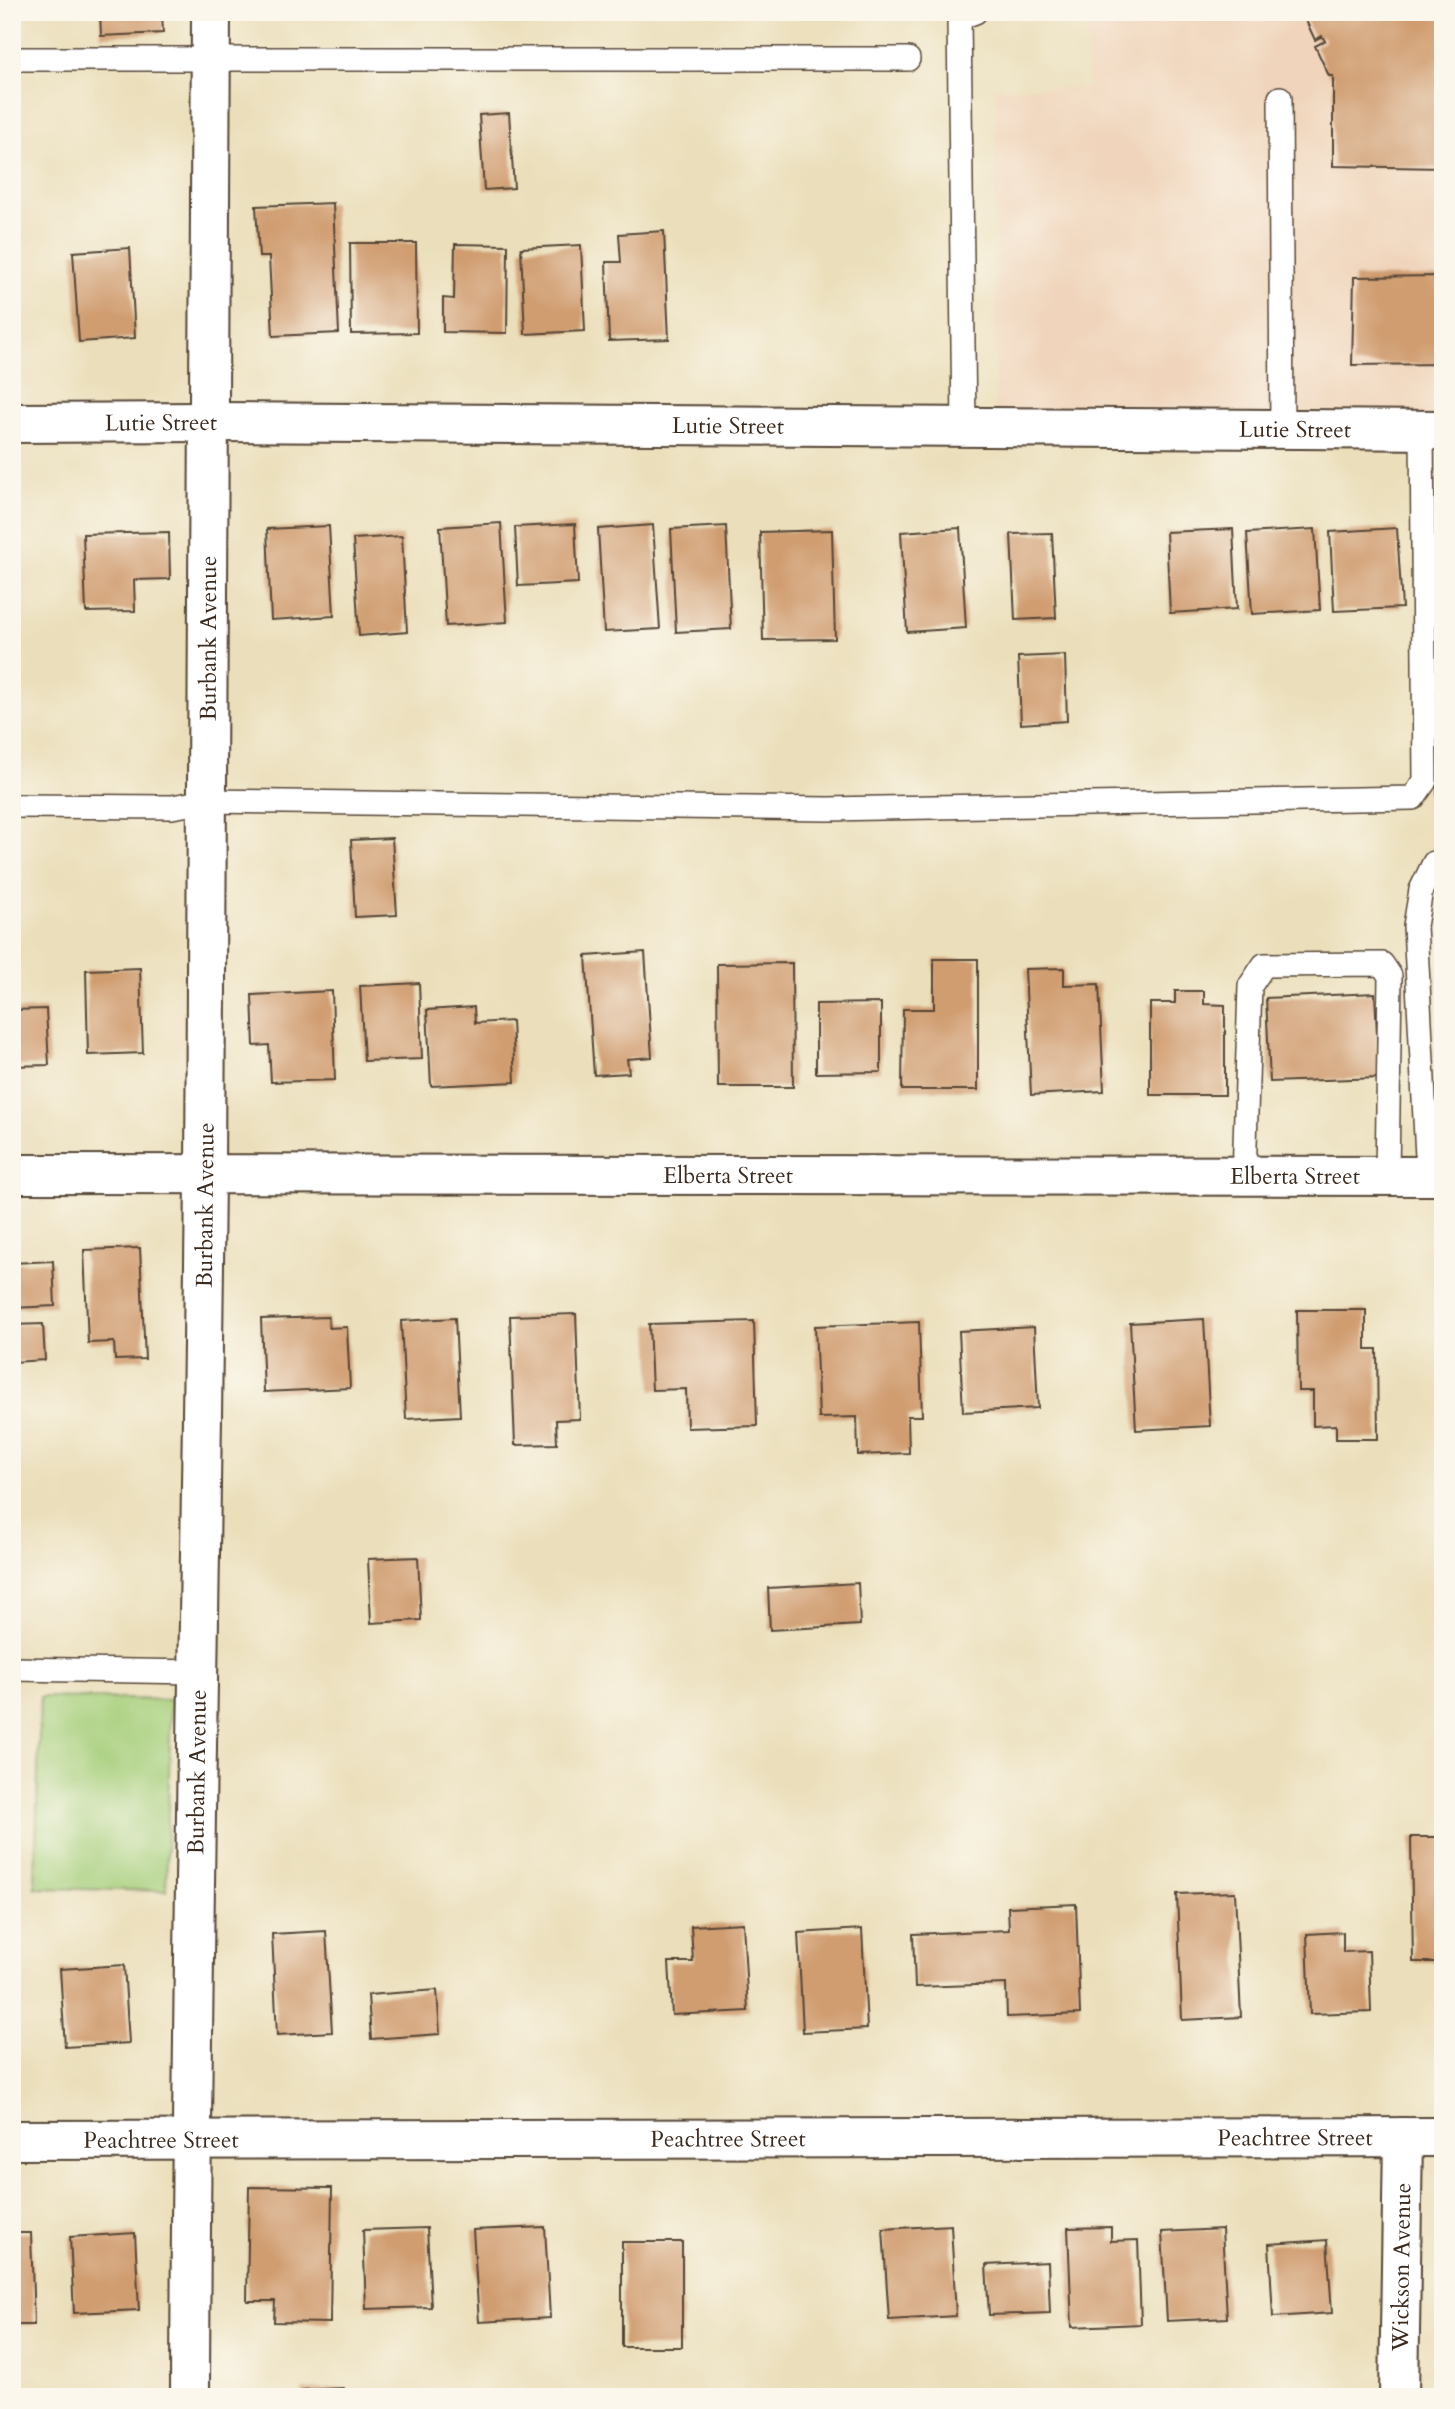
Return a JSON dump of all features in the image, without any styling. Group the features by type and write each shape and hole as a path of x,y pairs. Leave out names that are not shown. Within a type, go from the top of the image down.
{"street":[{"name":"Burbank Avenue","path":"191,2397 191,2140 205,1173 211,12"},
{"name":"Lutie Street","path":"12,423 1432,430"},
{"name":"Elberta Street","path":"12,1174 1436,1176"},
{"name":"Wickson Avenue","path":"1399,2397 1403,2137"},
{"name":"Peachtree Street","path":"12,2140 1443,2137"}],"lane":[{"path":"964,427 959,18 975,12"},
{"path":"12,59 908,59"},
{"path":"1280,98 1282,429"},
{"path":"12,806 172,807 206,801 828,809 1412,798 1425,781 1432,430"},
{"path":"1436,1176 1415,926 1420,890 1434,863 1443,863"},
{"path":"1244,1177 1250,986 1264,965 1381,964 1390,976 1387,1176"},
{"path":"12,1669 198,1672"}],"shaded area":[{"path":"1087,12 1443,12 1443,815 1426,815 1422,430 995,427 996,88 1088,88"}],"green space":[{"path":"40,1697 171,1700 166,1891 35,1888"}],"building":[{"path":"100,12 162,12 163,33 101,36"},
{"path":"1302,12 1443,12 1443,168 1333,166 1333,76 1329,76 1315,46 1325,41 1322,36 1315,40"},
{"path":"509,113 514,188 484,190 479,115"},
{"path":"333,203 339,333 273,336 269,257 259,257 256,206"},
{"path":"664,231 669,339 609,341 606,262 621,262 619,234"},
{"path":"350,243 416,243 417,333 351,334"},
{"path":"455,244 508,245 507,333 443,332 443,298 454,299"},
{"path":"581,245 585,331 525,334 521,248"},
{"path":"130,248 135,338 79,342 73,252"},
{"path":"1443,276 1443,364 1352,365 1354,277"},
{"path":"501,523 507,622 446,626 440,527"},
{"path":"575,524 578,583 518,586 515,527"},
{"path":"653,525 660,629 604,632 598,529"},
{"path":"329,526 334,616 271,620 267,529"},
{"path":"726,526 731,629 676,632 671,529"},
{"path":"960,528 966,628 907,632 901,532"},
{"path":"1397,528 1402,608 1334,611 1330,532"},
{"path":"1233,529 1237,609 1170,613 1166,532"},
{"path":"1315,529 1320,610 1252,614 1247,533"},
{"path":"832,530 835,639 763,640 760,532"},
{"path":"169,532 170,579 134,580 135,611 86,612 83,534"},
{"path":"1052,533 1056,618 1015,620 1011,534"},
{"path":"402,536 407,632 359,636 353,539"},
{"path":"1437,638 1443,638 1443,801 1437,801"},
{"path":"1065,655 1067,721 1021,724 1018,657"},
{"path":"392,838 397,915 355,917 351,840"},
{"path":"645,952 652,1057 627,1059 629,1073 594,1075 586,956"},
{"path":"934,959 978,959 978,1090 902,1090 903,1009 934,1009"},
{"path":"792,963 793,1087 718,1087 717,964"},
{"path":"140,968 143,1053 88,1055 86,970"},
{"path":"1064,968 1064,985 1099,984 1104,1091 1031,1095 1025,969"},
{"path":"419,983 422,1059 364,1061 360,986"},
{"path":"332,991 335,1080 271,1082 269,1045 254,1046 252,995"},
{"path":"1175,991 1204,991 1204,1004 1225,1005 1225,1095 1150,1095 1150,1003 1175,1003"},
{"path":"1375,993 1379,1078 1270,1082 1266,998"},
{"path":"881,1003 881,1072 816,1073 816,1004"},
{"path":"474,1007 475,1023 512,1021 515,1082 431,1086 427,1010"},
{"path":"46,1009 49,1065 12,1066 12,1010"},
{"path":"140,1248 145,1359 115,1360 114,1342 88,1343 84,1250"},
{"path":"53,1261 55,1306 12,1308 12,1263"},
{"path":"1297,1310 1366,1310 1366,1349 1377,1349 1378,1439 1336,1439 1336,1425 1313,1426 1313,1391 1298,1391"},
{"path":"576,1314 580,1419 556,1420 557,1444 515,1445 510,1316"},
{"path":"328,1317 329,1328 347,1327 350,1388 264,1392 261,1319"},
{"path":"455,1318 460,1416 406,1419 401,1321"},
{"path":"1204,1319 1210,1426 1136,1430 1130,1323"},
{"path":"754,1321 757,1426 687,1428 686,1389 652,1390 649,1324"},
{"path":"919,1322 922,1416 908,1416 909,1453 858,1455 857,1417 819,1418 815,1326"},
{"path":"43,1324 45,1360 12,1362 12,1325"},
{"path":"1034,1327 1038,1408 963,1412 959,1331"},
{"path":"418,1557 421,1620 371,1623 368,1559"},
{"path":"858,1583 860,1625 770,1630 768,1588"},
{"path":"1411,1837 1443,1837 1443,1962 1413,1962"},
{"path":"1235,1892 1241,2017 1182,2020 1177,1894"},
{"path":"1076,1904 1080,2014 1007,2017 1006,1984 915,1987 913,1934 1009,1930 1008,1907"},
{"path":"743,1923 748,2011 672,2015 669,1962 693,1962 691,1926"},
{"path":"862,1929 867,2029 803,2032 798,1933"},
{"path":"326,1931 332,2032 277,2035 272,1934"},
{"path":"1343,1932 1343,1952 1369,1951 1371,2012 1310,2014 1307,1934"},
{"path":"124,1965 129,2043 65,2047 60,1969"},
{"path":"437,1990 440,2034 371,2039 368,1995"},
{"path":"249,2187 332,2188 330,2323 274,2322 275,2301 247,2301"},
{"path":"951,2225 956,2316 889,2320 883,2229"},
{"path":"545,2227 550,2318 479,2322 473,2230"},
{"path":"1111,2227 1111,2241 1138,2240 1141,2324 1072,2327 1068,2228"},
{"path":"427,2228 431,2307 366,2309 363,2230"},
{"path":"1222,2229 1227,2318 1167,2321 1162,2232"},
{"path":"12,2233 31,2233 34,2325 12,2325"},
{"path":"135,2233 139,2310 74,2313 70,2237"},
{"path":"1327,2240 1332,2313 1273,2317 1269,2244"},
{"path":"622,2242 682,2242 682,2347 622,2347"},
{"path":"1048,2262 1050,2313 989,2315 986,2265"},
{"path":"343,2388 343,2397 302,2397 302,2390"}]}
